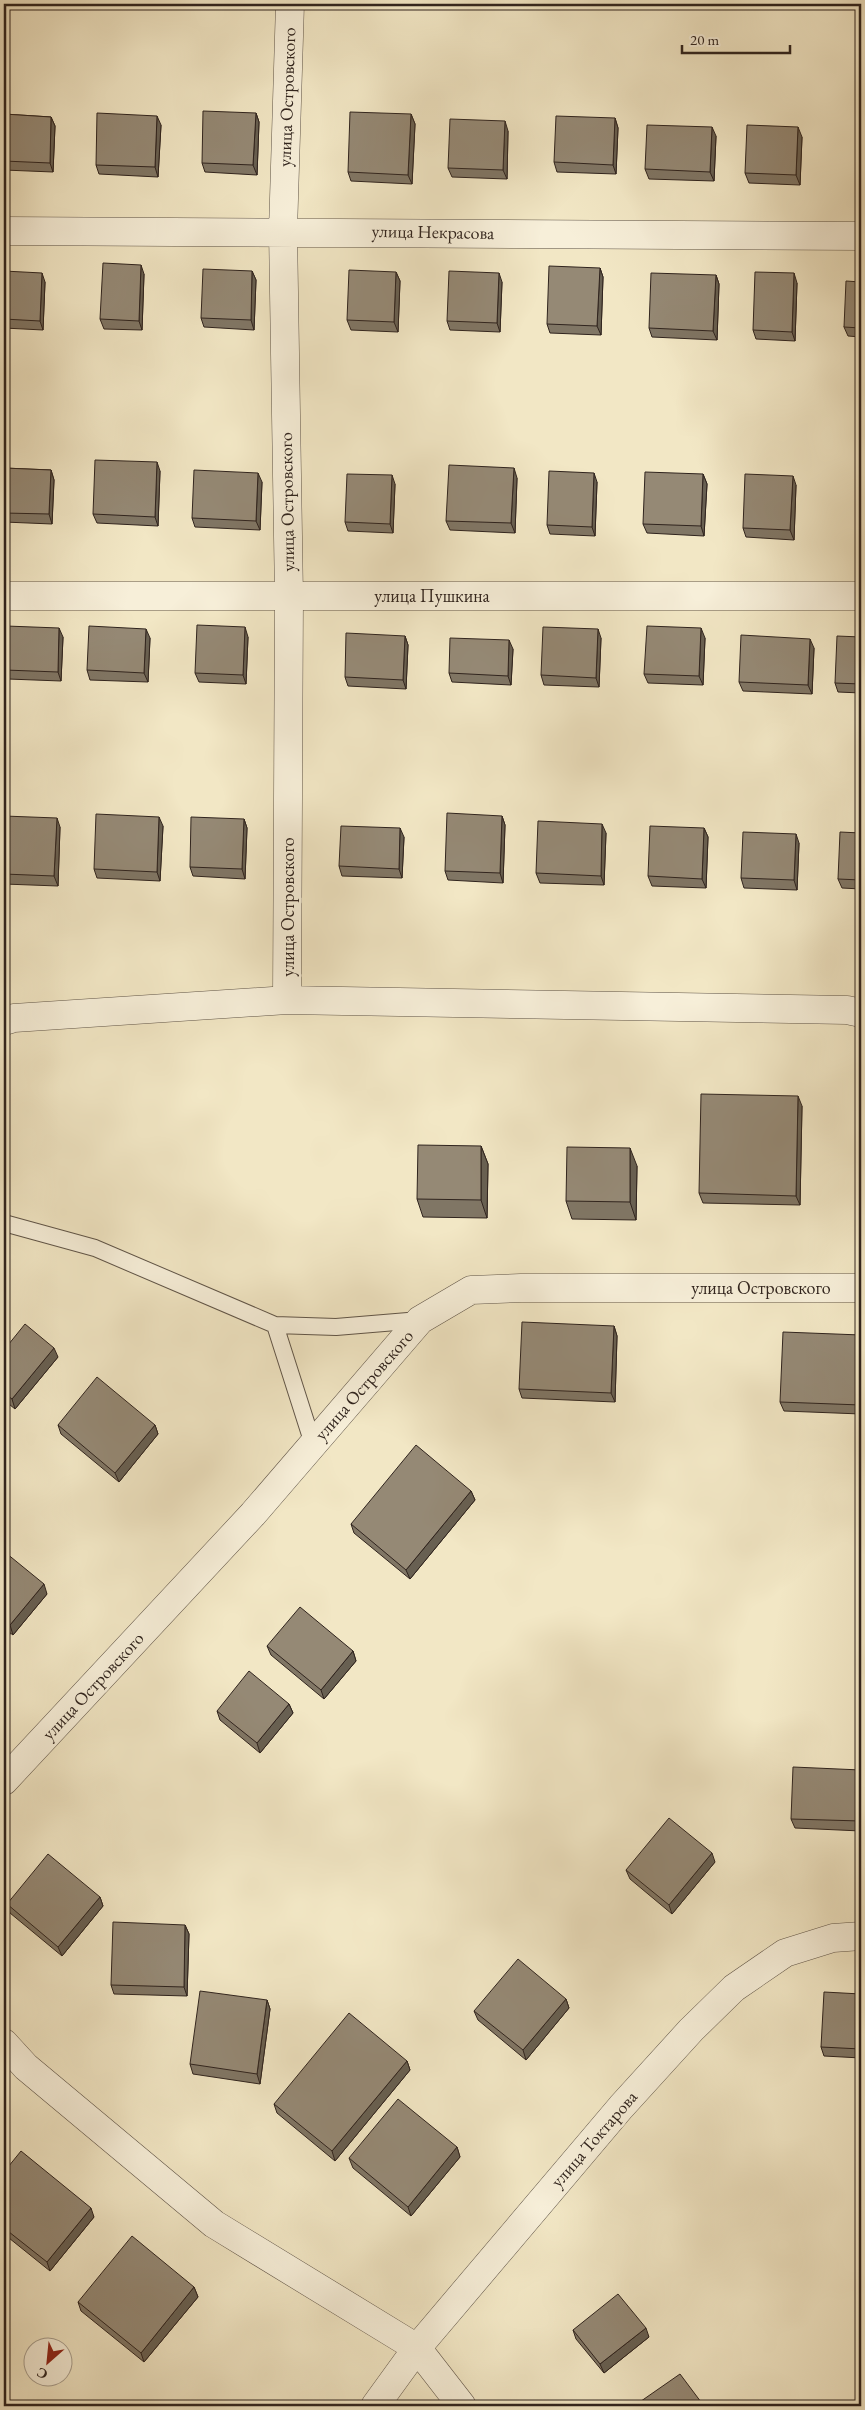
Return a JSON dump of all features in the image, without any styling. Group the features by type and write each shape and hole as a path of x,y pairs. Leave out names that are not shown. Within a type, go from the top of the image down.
{"street":[{"name":"улица Островского","path":"287,1000 289,596 283,231 290,4"},
{"name":"улица Некрасова","path":"4,231 283,231 861,236"},
{"name":"улица Пушкина","path":"4,596 861,596"},
{"path":"4,1021 14,1018 287,1000 837,1010 861,1013"},
{"name":"улица Островского","path":"4,1782 246,1521 420,1320 471,1290 521,1288 861,1288"},
{"name":"улица Токтарова","path":"375,2406 417,2348 621,2107 691,2030 734,1988 785,1953 833,1938 861,1936"},
{"path":"4,2043 26,2067 214,2224 417,2348 462,2406"}],"lane":[{"path":"4,1222 95,1248 274,1325 336,1327 420,1320"},
{"path":"274,1325 313,1444"}],"building":[{"path":"203,111 256,113 253,165 202,163"},
{"path":"350,112 411,114 408,175 348,172"},
{"path":"97,113 157,116 155,167 96,165"},
{"path":"4,114 51,117 50,163 4,161"},
{"path":"556,116 615,118 613,165 554,162"},
{"path":"450,119 505,121 503,170 448,168"},
{"path":"647,125 712,127 710,172 645,169"},
{"path":"747,125 798,127 796,175 745,173"},
{"path":"103,263 141,265 139,321 100,319"},
{"path":"549,266 600,268 597,326 547,324"},
{"path":"203,269 252,271 251,320 201,318"},
{"path":"349,270 396,272 394,322 347,320"},
{"path":"4,271 42,273 40,321 4,319"},
{"path":"449,271 499,273 497,323 447,321"},
{"path":"755,272 794,273 792,332 753,330"},
{"path":"651,273 716,275 713,331 649,328"},
{"path":"846,281 861,282 861,328 844,327"},
{"path":"95,460 157,462 155,517 93,514"},
{"path":"449,465 514,468 511,523 446,521"},
{"path":"4,468 51,470 49,514 4,513"},
{"path":"194,470 258,473 256,521 192,518"},
{"path":"549,471 594,473 592,527 547,525"},
{"path":"645,472 703,474 701,526 643,524"},
{"path":"347,474 392,475 390,524 345,522"},
{"path":"745,474 793,476 790,530 743,528"},
{"path":"197,625 245,627 243,675 195,673"},
{"path":"6,626 59,628 58,672 5,670"},
{"path":"89,626 146,629 144,673 87,670"},
{"path":"647,626 701,628 699,676 644,674"},
{"path":"543,627 598,629 596,678 541,675"},
{"path":"346,633 405,636 403,680 345,677"},
{"path":"741,635 810,639 808,685 739,682"},
{"path":"837,636 861,637 861,684 835,683"},
{"path":"450,638 509,640 508,676 449,673"},
{"path":"447,813 502,816 500,873 445,871"},
{"path":"96,814 159,817 157,872 94,869"},
{"path":"4,816 57,818 54,876 4,874"},
{"path":"191,817 244,819 242,869 190,867"},
{"path":"538,821 602,824 601,876 536,873"},
{"path":"341,826 400,828 399,869 339,866"},
{"path":"650,826 704,828 702,879 648,876"},
{"path":"743,832 796,834 794,880 741,878"},
{"path":"840,832 861,833 861,880 838,879"},
{"path":"701,1094 798,1096 796,1196 699,1193"},
{"path":"418,1145 481,1146 481,1200 417,1199"},
{"path":"567,1147 630,1148 630,1202 566,1201"},
{"path":"522,1322 614,1326 611,1393 519,1389"},
{"path":"25,1324 54,1348 12,1399 4,1393 4,1350"},
{"path":"783,1332 861,1335 861,1405 780,1402"},
{"path":"97,1377 155,1425 115,1473 58,1425"},
{"path":"416,1445 471,1491 406,1570 351,1524"},
{"path":"6,1553 44,1584 10,1625 4,1620 4,1556"},
{"path":"300,1607 353,1651 321,1690 267,1646"},
{"path":"249,1671 289,1704 257,1743 217,1711"},
{"path":"793,1767 861,1770 861,1821 791,1819"},
{"path":"669,1818 712,1853 669,1905 626,1870"},
{"path":"48,1854 100,1897 58,1947 7,1904"},
{"path":"113,1922 185,1925 184,1987 111,1985"},
{"path":"518,1959 566,1999 523,2050 474,2011"},
{"path":"200,1991 267,2000 257,2074 190,2064"},
{"path":"824,1992 861,1994 861,2049 821,2047"},
{"path":"349,2013 407,2061 332,2151 274,2104"},
{"path":"398,2099 457,2147 408,2207 349,2158"},
{"path":"21,2151 91,2208 47,2262 4,2228 4,2172"},
{"path":"132,2236 194,2287 141,2353 78,2302"},
{"path":"618,2294 646,2328 600,2364 573,2330"},
{"path":"680,2374 704,2406 634,2406"}]}
